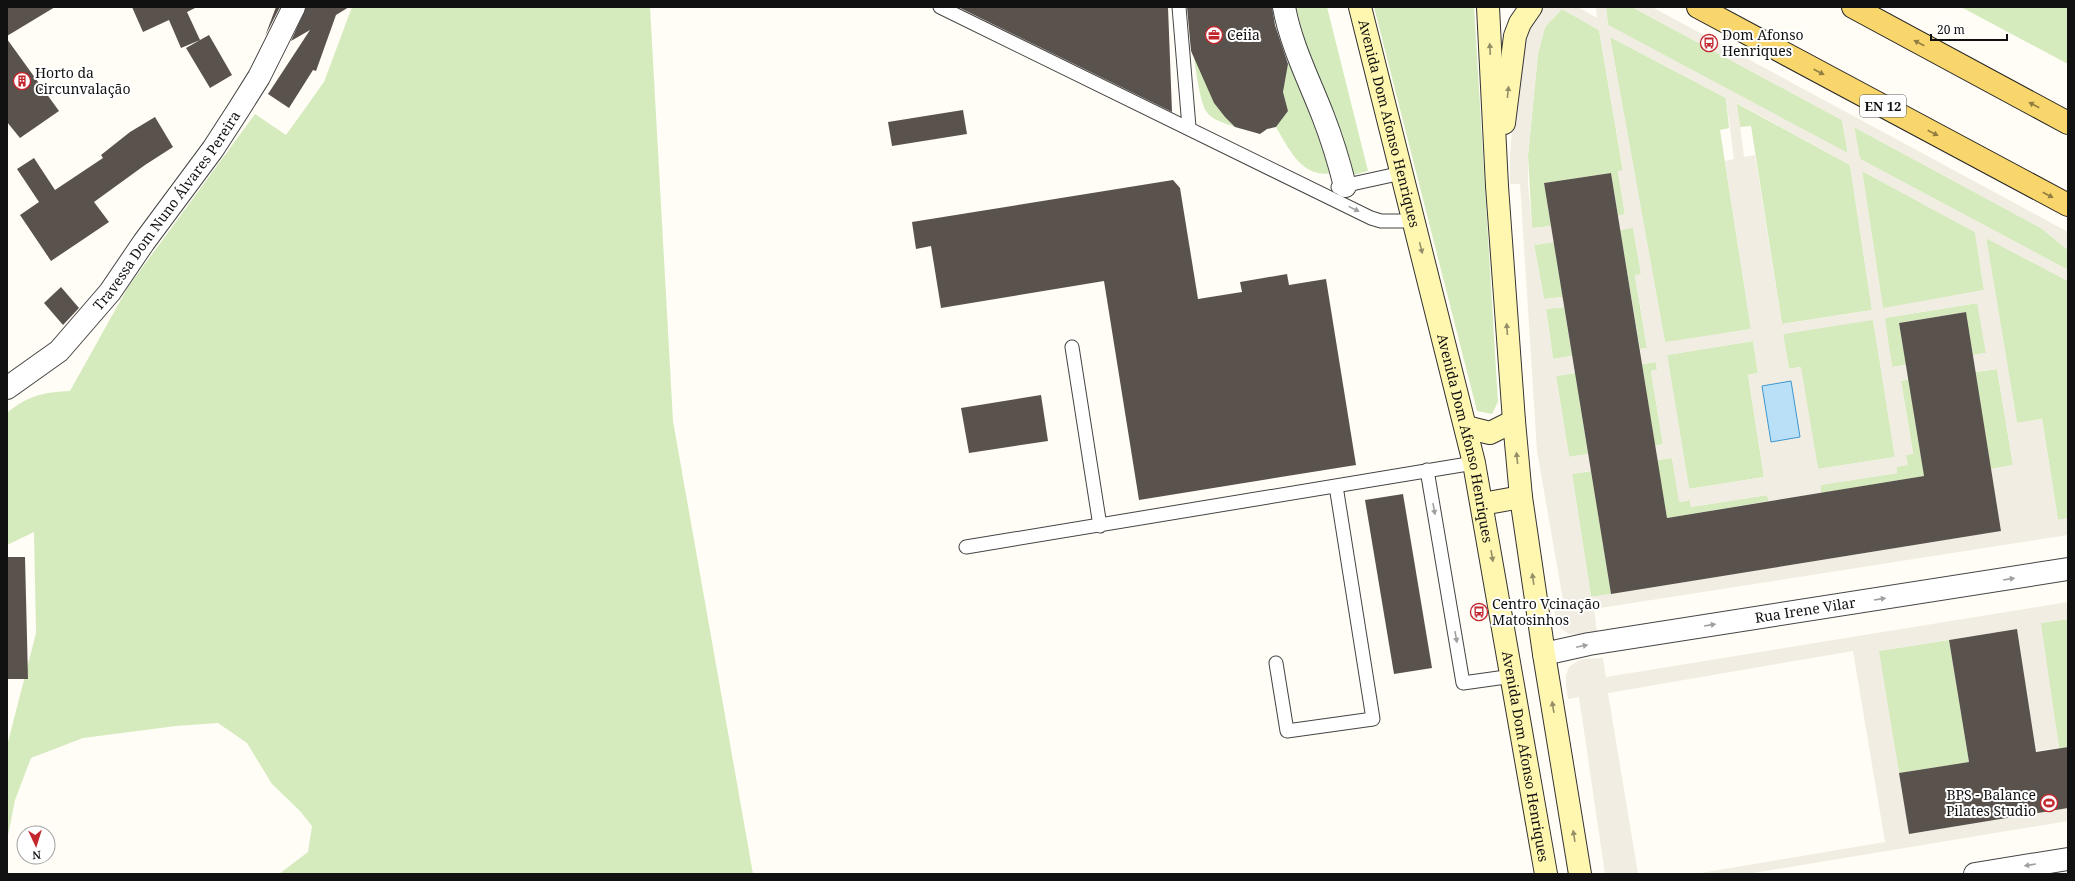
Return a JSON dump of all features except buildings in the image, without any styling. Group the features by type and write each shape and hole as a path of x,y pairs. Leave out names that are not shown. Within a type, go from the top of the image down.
{"main road":[{"name":"Avenida Dom Afonso Henriques","path":"1360,7 1474,463 1513,676 1546,874"},
{"path":"1488,7 1498,186 1514,421 1521,497 1544,654 1580,874"},
{"path":"1498,186 1512,51 1520,23 1531,7"},
{"name":"EN 12","path":"1698,7 2068,206"},
{"path":"1853,7 1875,12 2068,123"},
{"path":"1466,427 1490,433 1514,421"},
{"path":"1482,504 1521,497"}],"street":[{"name":"Travessa Dom Nuno Álvares Pereira","path":"7,388 59,351 110,292 233,118 259,77 294,7"},
{"path":"1284,7 1299,58 1332,141 1345,186"},
{"name":"Rua Irene Vilar","path":"1544,654 1589,644 2068,569"},
{"path":"1974,874 2068,859"}],"lane":[{"path":"940,7 1376,219 1414,220"},
{"path":"1179,7 1188,127"},
{"path":"1319,192 1402,173"},
{"path":"1072,347 1100,526"},
{"path":"966,547 1474,463"},
{"path":"1427,470 1463,683 1513,676"},
{"path":"1276,662 1287,731 1373,719 1336,486"}],"green space":[{"path":"352,7 650,7 673,421 753,874 279,874 308,852 312,826 300,811 272,784 247,743 218,723 176,726 83,738 31,758 15,800 7,841 7,746 36,633 34,532 7,545 7,413 14,407 36,396 52,392 70,391 128,287 255,114 286,135 324,82"},
{"path":"1296,7 1327,7 1368,171 1353,175 1309,56"},
{"path":"1374,7 1474,7 1498,402 1492,414 1477,411"},
{"path":"1606,7 1632,7 1842,120 1848,154 1608,25"},
{"path":"1961,7 2068,7 2068,64"},
{"path":"1562,9 1599,30 1623,171 1618,172 1625,214 1618,216 1611,173 1544,183 1551,226 1532,228 1528,156 1538,53 1545,27"},
{"path":"1191,32 1214,103 1235,127 1216,119 1206,111 1203,105 1198,85"},
{"path":"1610,37 1726,98 1729,128 1720,130 1751,329 1665,343"},
{"path":"1289,57 1333,173 1322,174 1305,167 1292,153 1276,127 1288,111 1283,92"},
{"path":"1736,103 1850,165 1872,310 1782,324 1751,126 1740,127"},
{"path":"1854,127 2041,228 2068,250 2068,270 1860,159"},
{"path":"1862,171 1975,232 1984,290 1883,309"},
{"path":"1633,227 1641,274 1635,276 1647,348 1640,349 1620,230"},
{"path":"1986,238 2068,281 2068,518 2058,520 2042,419 2017,423"},
{"path":"1554,242 1563,297 1544,299 1534,245"},
{"path":"1978,303 1986,353 1973,355 1965,312 1899,323 1906,365 1892,367 1884,318"},
{"path":"1564,307 1572,356 1553,359 1546,309"},
{"path":"1873,319 1895,457 1818,469 1800,367 1789,369 1783,334"},
{"path":"1753,341 1758,373 1748,375 1764,477 1689,489 1667,355"},
{"path":"1656,362 1657,370 1651,371 1663,444 1655,446 1642,364"},
{"path":"1997,369 2013,465 1991,469 1975,372"},
{"path":"1575,373 1588,454 1569,457 1556,376"},
{"path":"1909,379 1924,476 1821,493 1820,485 1897,473 1896,467 1906,455 1913,453 1901,381"},
{"path":"1672,458 1680,502 1690,500 1691,507 1767,495 1769,501 1667,518 1657,460"},
{"path":"1591,471 1611,594 1591,597 1572,474"},
{"path":"2068,619 2068,747 2059,748 2040,623"},
{"path":"1949,640 1969,762 1899,773 1878,651"}],"shaded area":[{"path":"1539,7 1578,7 1597,18 1596,7 1606,7 1608,25 1848,153 1842,120 1632,7 1652,7 2068,232 2068,250 2041,228 1854,127 1860,159 2068,270 2068,281 1986,238 2017,423 2042,419 2058,520 2068,518 2068,535 1594,609 1597,632 1581,635 1569,634 1562,629 1557,624 1552,601 1563,600 1537,451 1520,184 1510,184 1510,155 1519,49","holes":["1562,9 1599,30 1623,170 1618,171 1625,214 1618,216 1620,230 1633,228 1641,274 1635,275 1647,348 1640,349 1642,364 1656,362 1657,370 1651,371 1663,444 1655,446 1657,460 1672,458 1679,502 1690,500 1691,507 1767,495 1769,501 1821,493 1821,485 1897,473 1897,467 1908,465 1906,455 1913,454 1901,381 1909,379 1906,365 1892,367 1885,318 1977,303 1986,353 1973,355 1975,372 1997,369 2013,465 1991,469 2001,531 1591,597 1572,474 1591,471 1588,454 1569,457 1556,376 1575,373 1572,356 1553,359 1546,309 1564,307 1563,297 1544,299 1534,245 1554,242 1551,226 1532,228 1528,184 1528,156 1538,53 1545,27","1610,37 1726,98 1734,159 1725,161 1751,329 1665,342","1737,103 1850,165 1872,310 1782,324 1755,155 1744,157","1862,171 1975,232 1984,290 1883,308","1873,320 1895,457 1818,469 1801,367 1789,369 1783,334","1753,341 1758,373 1748,375 1764,477 1689,489 1667,355"]},
{"path":"2068,602 2068,619 2041,623 2059,748 2036,751 2017,629 1879,651 1909,834 2068,808 2068,821 1747,874 1695,874 1885,842 1853,651 1608,693 1638,874 1605,874 1579,697 1568,699 1566,686 1566,675 1569,667 1576,662 1583,659 1603,658 1606,677"}],"water":[{"path":"1791,381 1800,437 1771,442 1762,386"}],"place":[{"name":"Ceiia","path":"1214,35"},
{"name":"Dom Afonso Henriques","path":"1709,43"},
{"name":"Horto da Circunvalação","path":"22,81"},
{"name":"Centro Vcinação Matosinhos","path":"1479,612"},
{"name":"BPS - Balance Pilates Studio","path":"2049,803"}]}
